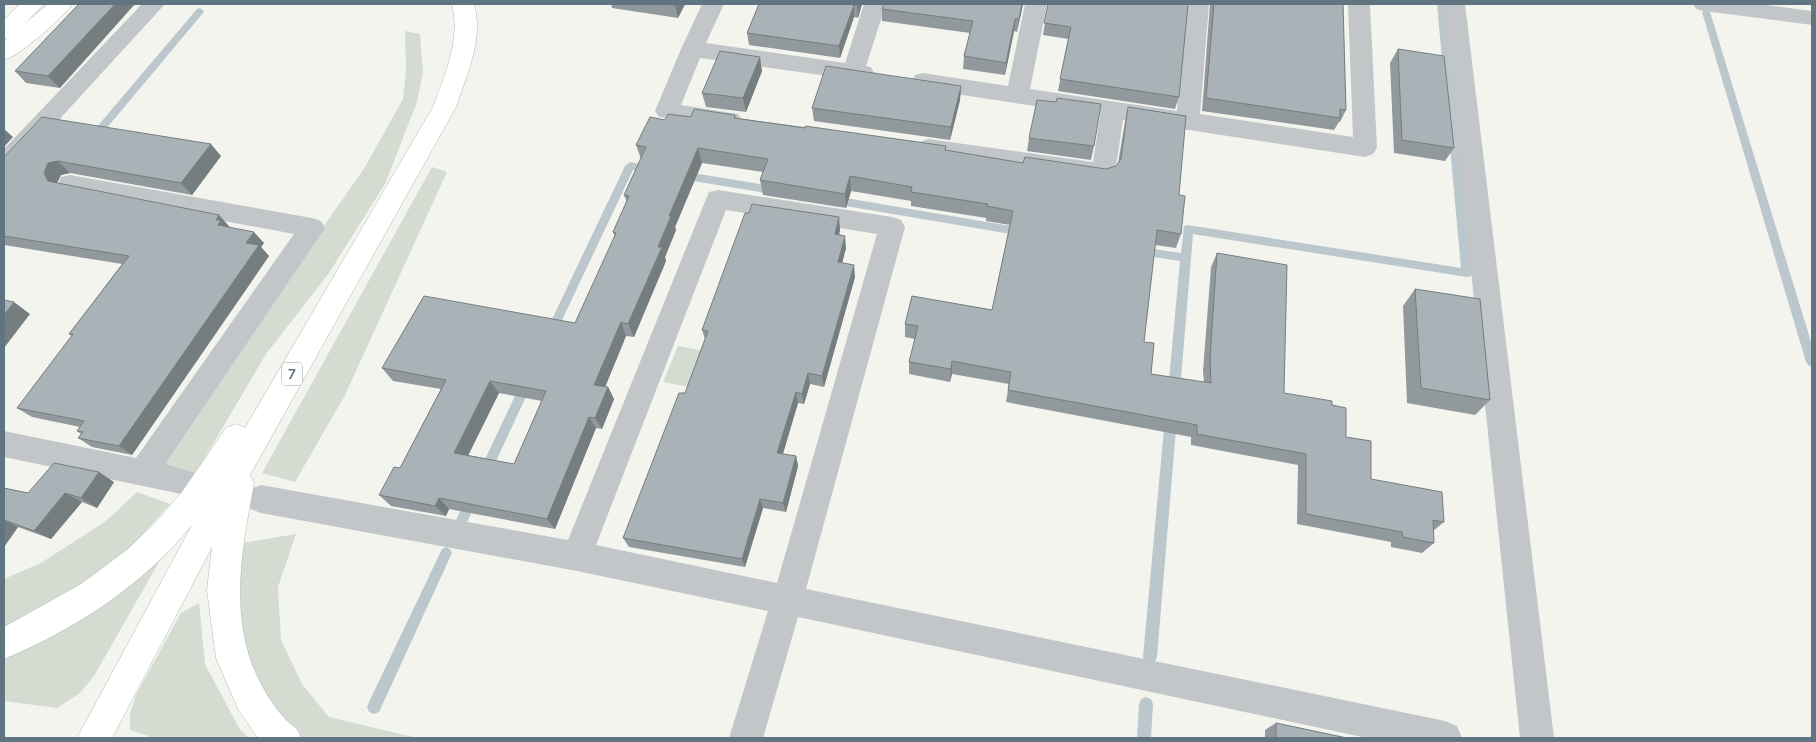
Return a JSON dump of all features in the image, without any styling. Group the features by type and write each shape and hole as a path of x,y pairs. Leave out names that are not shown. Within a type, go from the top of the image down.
{"main road":[{"path":"4,32 33,4"},
{"path":"4,52 26,36 61,4"},
{"name":"7","path":"94,738 244,457 444,107 464,51 466,11 463,4"},
{"name":"7","path":"4,643 38,627 78,603 139,559 185,510 219,465 285,352 322,320"},
{"name":"7","path":"244,457 228,541 224,590 232,658 250,697 274,732 284,738"}],"street":[{"path":"4,164 154,4"},
{"path":"713,4 692,49 668,111 747,122"},
{"path":"853,71 876,4"},
{"path":"1017,95 1036,4"},
{"path":"1188,120 1198,4"},
{"path":"692,49 1188,120 1365,148 1359,4"},
{"path":"1454,4 1537,738"},
{"path":"1704,4 1812,18"},
{"path":"905,145 1103,173 1113,109"},
{"path":"70,184 312,228 142,473"},
{"path":"577,556 718,198 892,227 787,601 746,738"},
{"path":"4,444 186,482"},
{"path":"261,499 577,556 1446,738"}],"shaded area":[{"path":"405,31 420,34 423,72 417,102 385,184 329,273 266,354 196,473 159,463 365,167 403,99 406,71"},
{"path":"432,167 447,172 345,395 295,482 262,473"},
{"path":"678,346 762,361 749,398 663,382"},
{"path":"137,492 170,504 134,544 114,561 84,583 53,602 4,627 4,579 41,563 106,521"},
{"path":"296,534 278,587 281,640 302,684 329,717 417,738 300,738 280,720 250,673 234,579 242,543"},
{"path":"168,546 94,676 80,693 57,708 4,701 4,657 34,642"},
{"path":"199,603 205,664 239,728 249,738 154,738 130,730 130,714 136,695 181,613"}],"building":[{"path":"79,4 115,4 48,76 15,71"},
{"path":"759,4 857,5 854,5 839,46 747,33"},
{"path":"884,4 1022,4 1019,19 1015,19 1006,63 964,56 973,21 882,9"},
{"path":"1048,4 1188,4 1179,97 1060,79 1071,27 1044,23"},
{"path":"1214,4 1343,4 1346,110 1340,109 1340,118 1206,98"},
{"path":"1398,49 1444,56 1454,148 1402,140"},
{"path":"720,51 760,57 743,98 702,93"},
{"path":"826,66 961,86 951,127 812,108"},
{"path":"1057,98 1101,104 1094,146 1029,138 1037,100 1056,102"},
{"path":"1128,107 1186,116 1179,195 1185,196 1181,234 1157,230 1144,342 1154,343 1151,374 1211,383 1210,359 1217,253 1287,265 1284,393 1332,401 1332,405 1346,408 1346,437 1371,441 1371,479 1442,492 1444,522 1433,520 1434,543 1403,537 1402,532 1306,514 1306,454 1197,434 1197,425 1008,390 1011,372 952,361 951,369 909,362 918,326 905,324 912,296 992,310 1013,211 987,206 988,204 911,192 912,187 850,176 845,194 760,180 768,159 698,148 669,216 671,216 658,247 662,247 628,324 621,322 594,385 608,387 595,418 589,417 547,519 439,498 435,506 379,495 394,467 400,468 446,380 382,368 424,296 575,323 616,233 613,232 629,196 624,195 646,147 636,145 650,117 665,120 668,114 691,117 694,109 735,115 734,118 946,146 945,150 1023,163 1025,157 1106,169 1116,166 1121,159","holes":["490,381 546,391 514,464 454,453"]},
{"path":"42,117 211,144 181,183 58,161 48,163 44,173 48,181 219,215 216,220 221,220 218,225 254,232 246,243 259,245 119,446 78,438 83,432 77,431 84,421 17,408 73,334 69,334 129,256 4,236 4,157"},
{"path":"752,204 839,217 835,234 845,236 838,262 854,265 822,376 808,373 802,394 796,392 777,453 796,456 783,503 760,499 742,559 623,538 679,393 685,393 708,331 702,330 745,213 749,213"},
{"path":"1415,289 1480,299 1490,400 1421,388"},
{"path":"4,300 14,302 4,315"},
{"path":"54,463 99,472 81,498 65,493 34,531 4,520 4,488 28,493"},
{"path":"1276,723 1347,738 1276,738"}],"waterway":[{"path":"1174,391 1188,229 1467,273 1441,4"},
{"path":"93,138 200,11"},
{"path":"1706,12 1812,362"},
{"path":"550,334 630,166 651,170"},
{"path":"681,175 777,191"},
{"path":"834,200 1023,232"},
{"path":"1140,251 1185,258"},
{"path":"484,474 526,384"},
{"path":"1150,657 1171,417"},
{"path":"462,520 472,499"},
{"path":"374,707 446,553"},
{"path":"1144,738 1146,704"}]}
